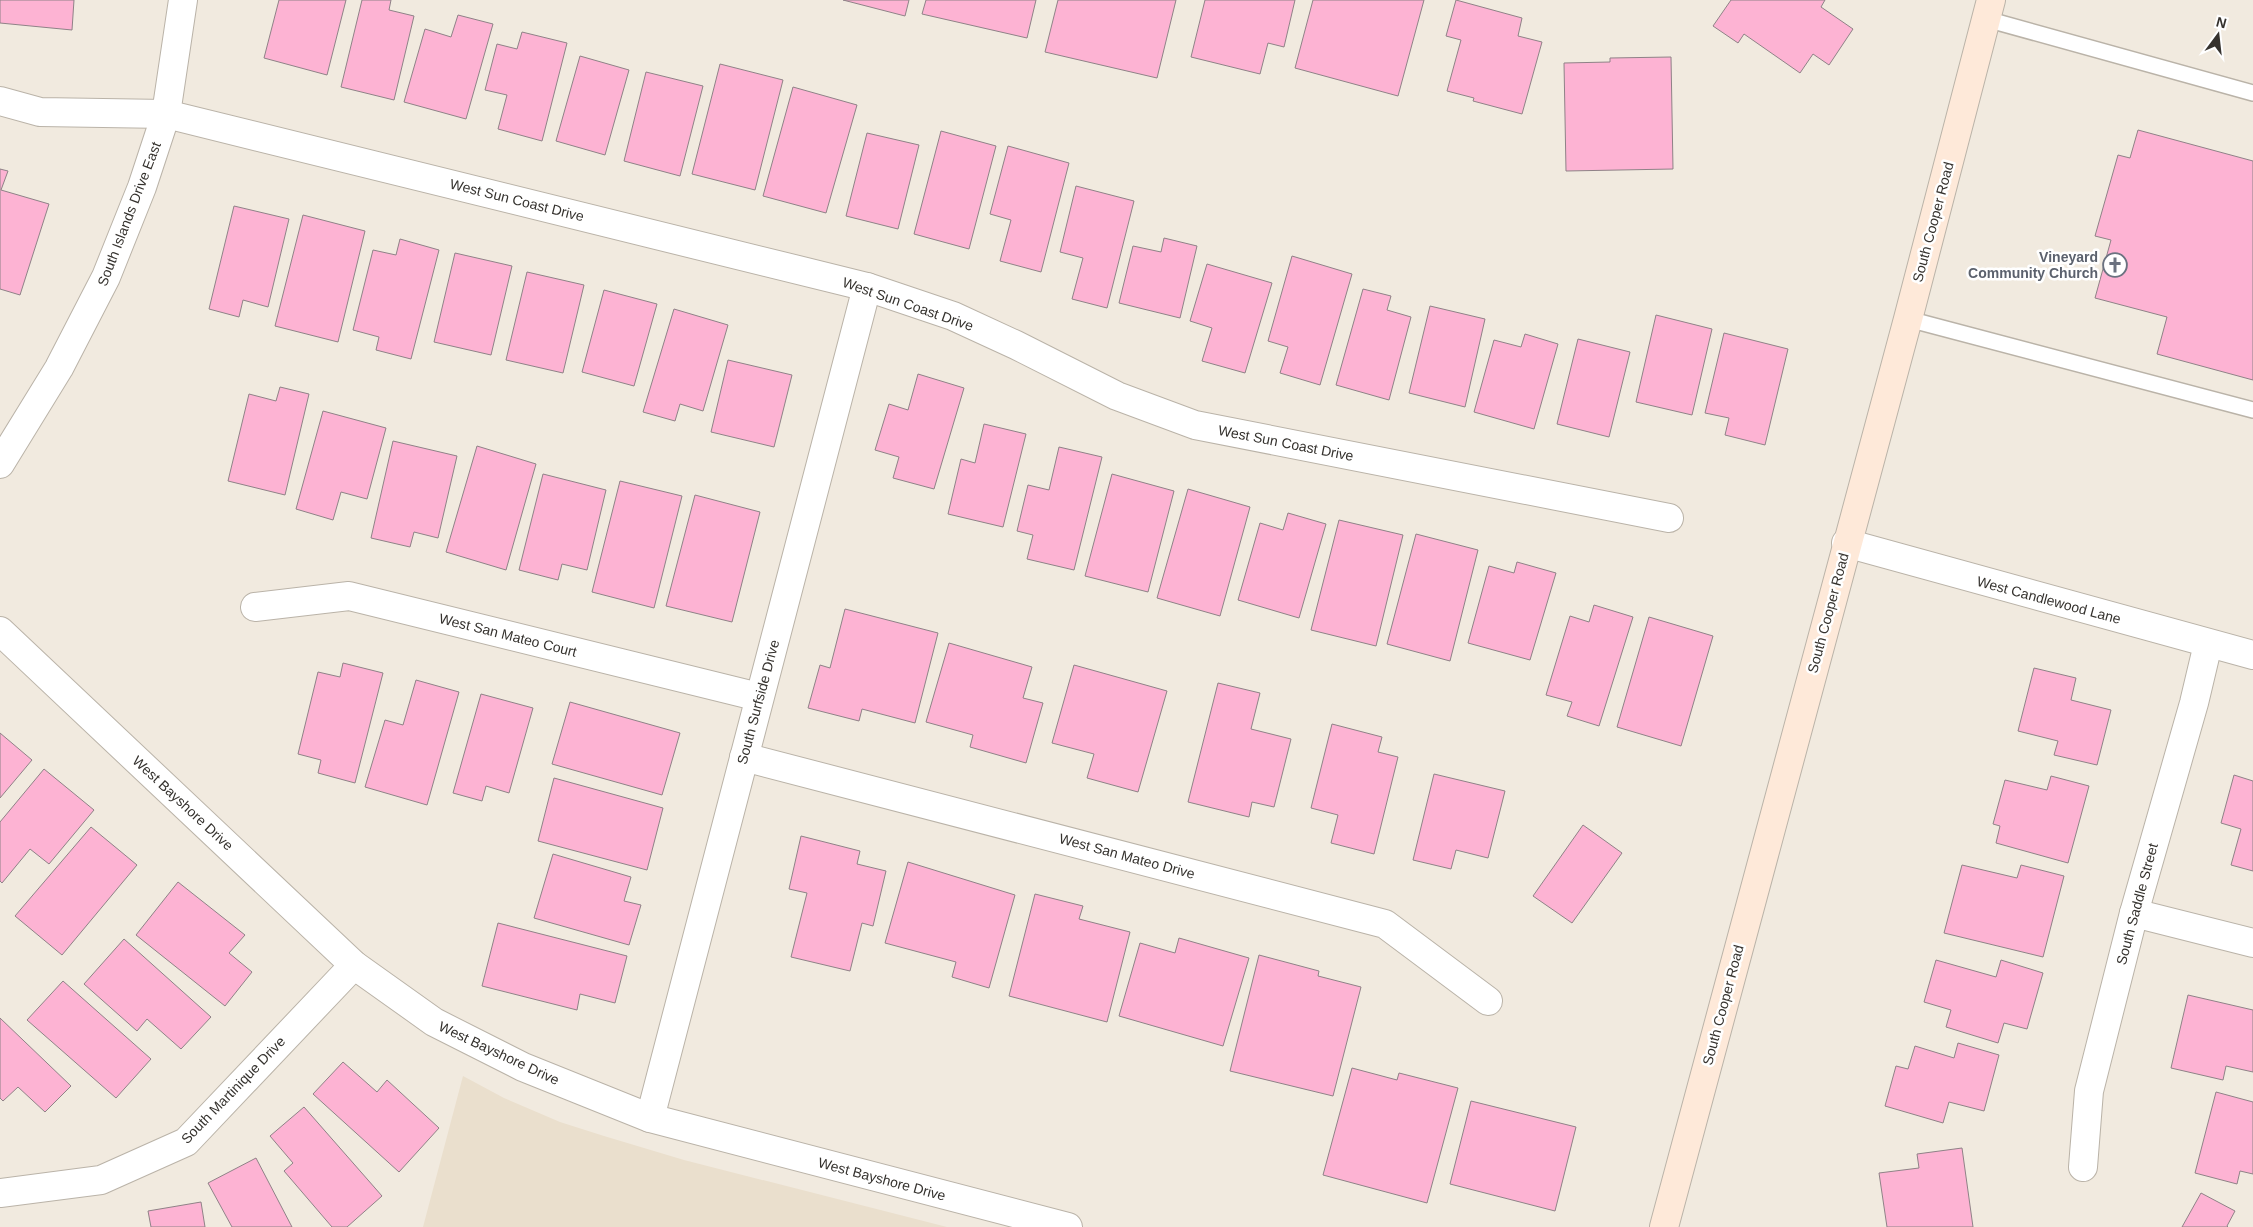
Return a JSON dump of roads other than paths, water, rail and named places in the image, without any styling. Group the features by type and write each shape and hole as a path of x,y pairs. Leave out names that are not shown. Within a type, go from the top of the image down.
{"main road":[{"name":"South Cooper Road","path":"1664,1227 1846,543 1908,319 1989,9"}],"street":[{"name":"South Islands Drive East","path":"0,464 59,368 106,277 142,187 166,114 183,0"},
{"name":"West Sun Coast Drive","path":"0,100 40,112 166,114 238,130 867,287 953,316 1118,396 1195,425 1669,518"},
{"name":"South Surfside Drive","path":"650,1118 867,287"},
{"name":"West Candlewood Lane","path":"1846,543 2253,655"},
{"name":"West San Mateo Court","path":"255,607 349,596 759,697"},
{"name":"West Bayshore Drive","path":"0,631 354,965 434,1022 466,1040 546,1076 650,1118 1068,1227"},
{"name":"South Saddle Street","path":"2083,1167 2089,1091 2134,913 2208,644"},
{"name":"West San Mateo Drive","path":"744,757 1384,924 1488,1002"},
{"path":"2134,913 2253,943"},
{"name":"South Martinique Drive","path":"0,1193 101,1180 186,1142 354,965"}],"lane":[{"path":"1989,9 2253,93"},
{"path":"1908,319 2253,410"}],"place":[{"name":"Vineyard Community Church","path":"2115,265"}]}
